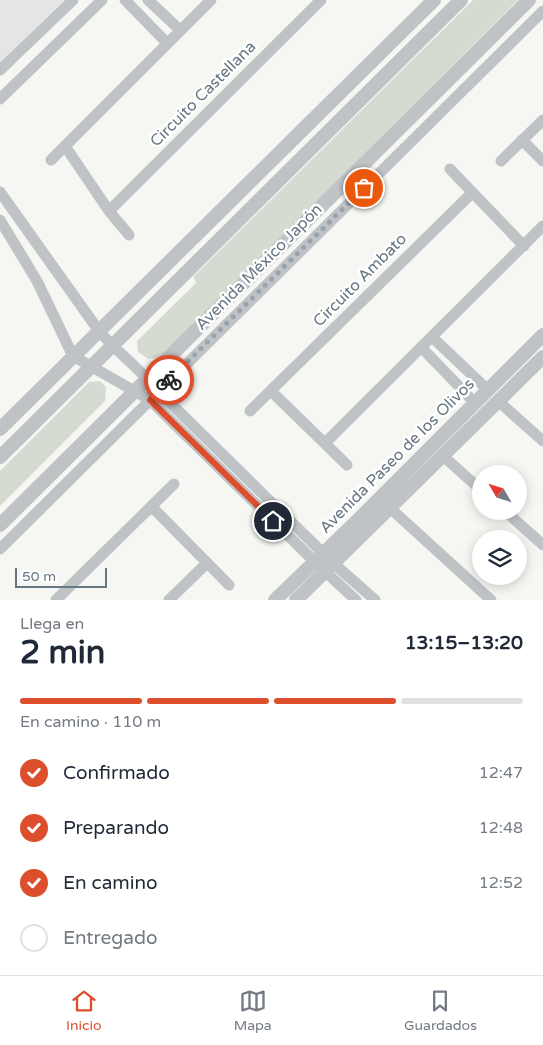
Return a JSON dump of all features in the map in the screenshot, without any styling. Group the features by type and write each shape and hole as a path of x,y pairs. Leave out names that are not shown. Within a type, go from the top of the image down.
{"street":[{"path":"0,70 73,0"},
{"path":"0,100 102,0"},
{"path":"125,0 168,43"},
{"path":"148,0 180,30"},
{"path":"51,160 211,0"},
{"name":"Circuito Castellana","path":"109,212 321,0"},
{"path":"0,428 434,0"},
{"path":"0,457 461,0"},
{"name":"Avenida México Japón","path":"0,525 529,0"},
{"name":"Avenida México Japón","path":"0,549 543,11"},
{"path":"501,161 543,120"},
{"path":"522,140 543,161"},
{"path":"65,146 109,212 129,236"},
{"path":"450,169 524,246"},
{"path":"0,192 98,331 112,347 148,379 154,396 324,562 356,600"},
{"name":"Circuito Ambato","path":"250,411 472,193"},
{"path":"0,220 38,281 73,356 135,392 154,396"},
{"path":"326,442 543,226"},
{"name":"Avenida Paseo de los Olivos","path":"296,600 324,562 475,403 543,336"},
{"path":"432,337 488,390"},
{"path":"420,347 475,403"},
{"name":"Avenida Paseo de los Olivos","path":"275,600 390,508 543,357"},
{"path":"271,391 326,442 347,465"},
{"path":"498,401 543,441"},
{"path":"442,455 472,482"},
{"path":"56,600 174,484"},
{"path":"152,507 229,585"},
{"path":"390,508 491,600"},
{"path":"515,520 543,545"},
{"path":"324,562 375,600"},
{"path":"169,600 207,563"}],"shaded area":[{"path":"0,0 64,0 0,62"},
{"path":"473,0 518,0 161,357 148,359 138,352 137,341 196,283 193,277"},
{"path":"100,381 106,387 105,401 0,506 0,471 89,382"}],"way so far":[{"path":"169,380 364,188"}],"route":[{"path":"169,380 150,400 273,521"}]}
